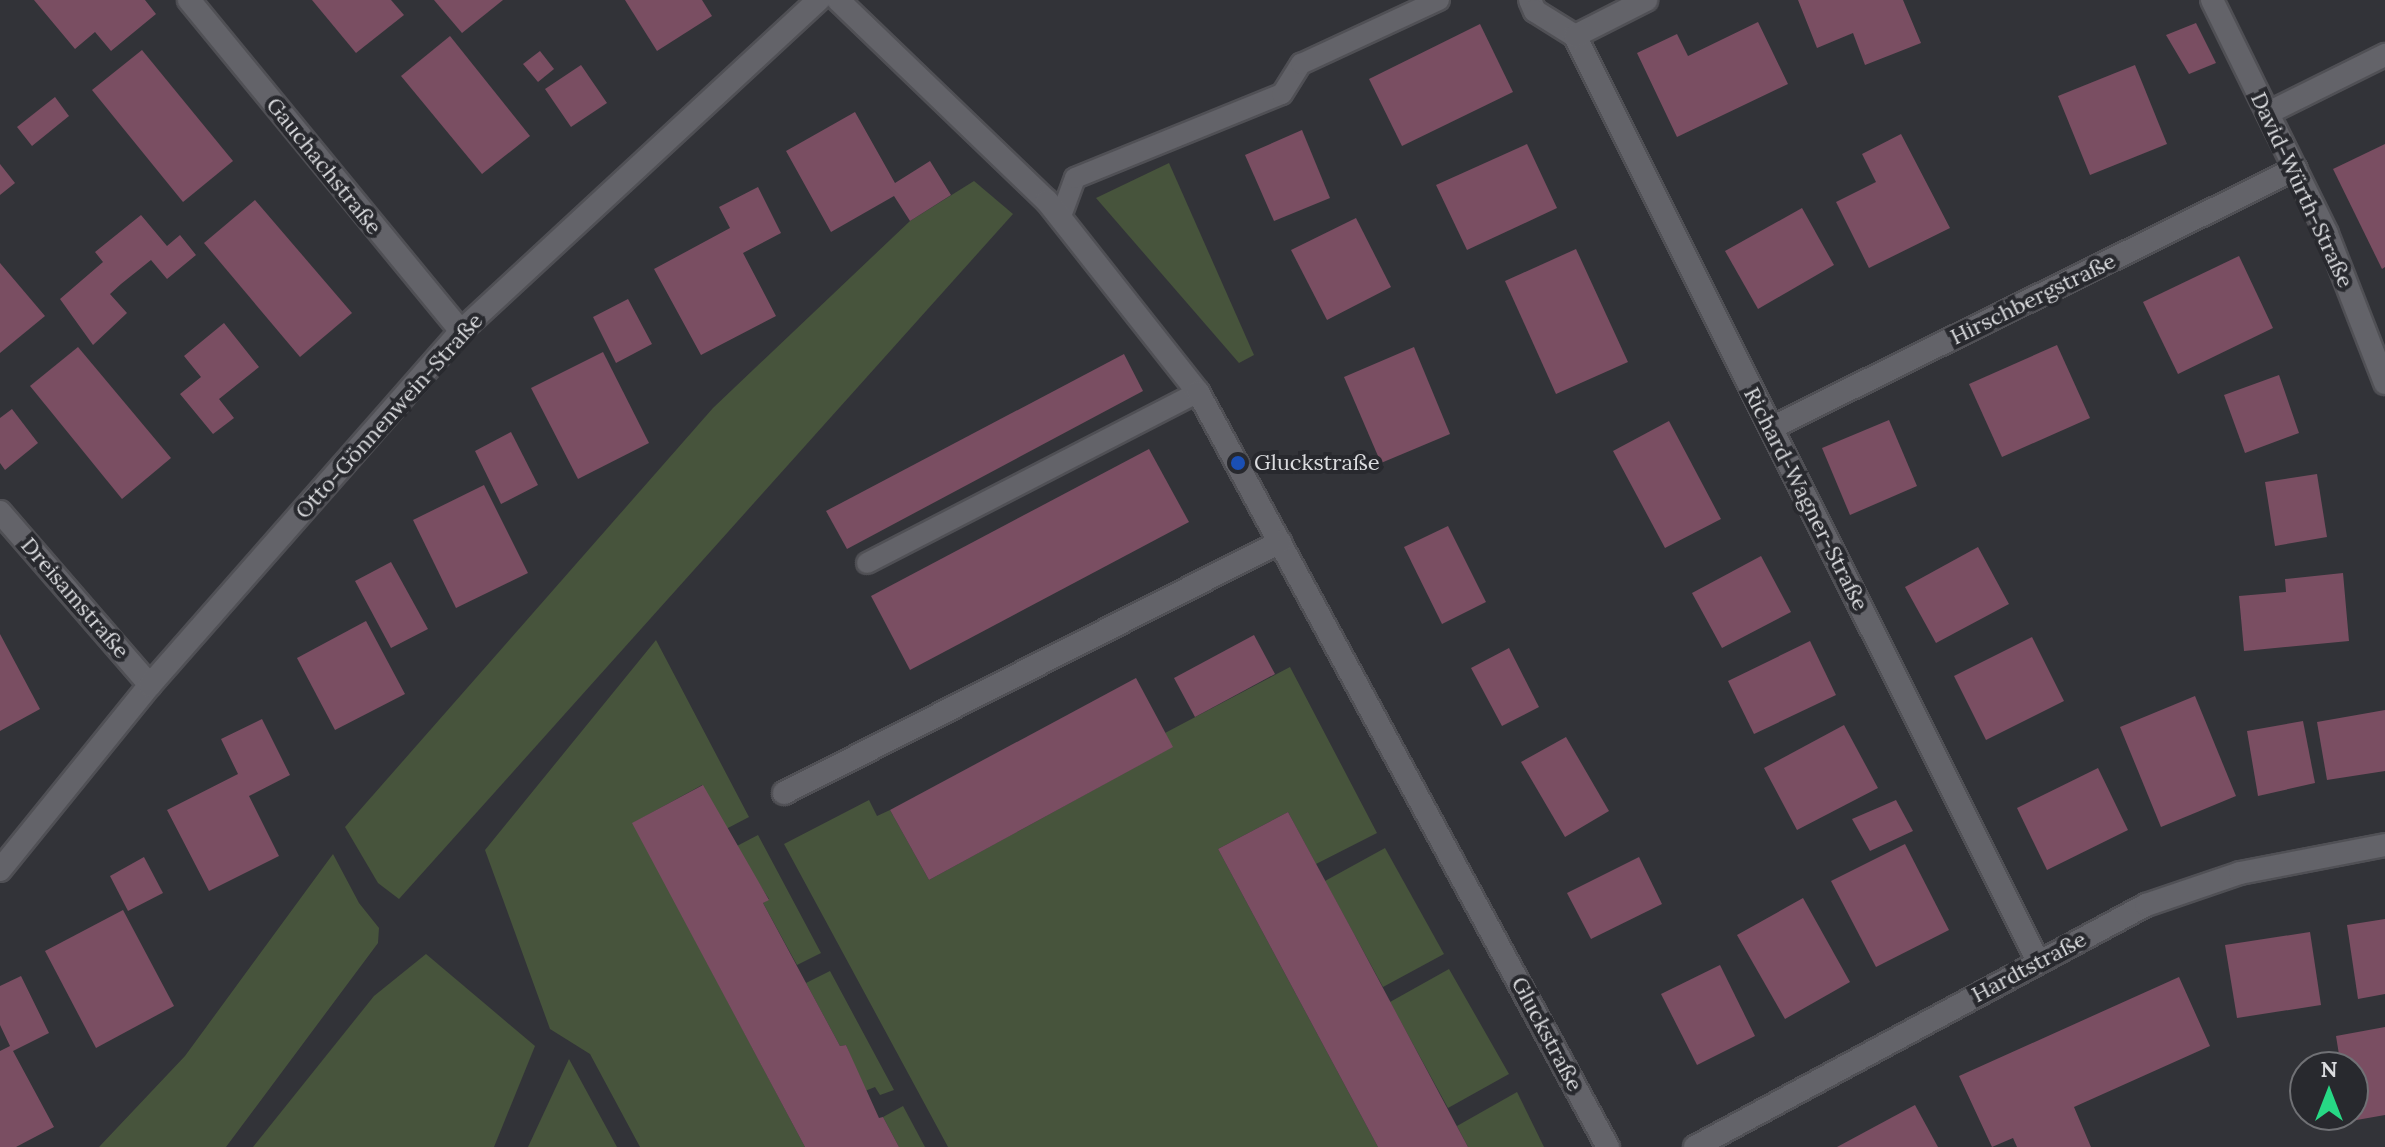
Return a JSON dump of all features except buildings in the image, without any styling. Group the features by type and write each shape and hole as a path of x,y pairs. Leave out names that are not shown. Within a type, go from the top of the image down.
{"street":[{"name":"Gauchachstraße","path":"189,0 461,331"},
{"name":"Otto-Gönnenwein-Straße","path":"0,870 150,685 461,331 819,0"},
{"name":"Gluckstraße","path":"838,0 1061,216 1198,392 1608,1147"},
{"path":"1530,0 1535,11 1575,36 1646,0"},
{"name":"David-Würth-Straße","path":"2212,0 2327,234 2385,383"},
{"name":"Richard-Wagner-Straße","path":"1575,36 2038,962"},
{"path":"2268,113 2385,55"},
{"name":"Hirschbergstraße","path":"1771,428 2295,169"},
{"name":"Dreisamstraße","path":"0,512 150,685"},
{"path":"784,793 1280,542"},
{"name":"Hardtstraße","path":"1695,1147 2146,905 2227,877 2385,845"}],"lane":[{"path":"1061,216 1075,178 1282,94 1301,64 1439,0"},
{"path":"867,563 1198,392"}],"green space":[{"path":"1169,163 1254,355 1239,363 1096,198"},
{"path":"974,181 1013,214 399,899 378,883 345,827 713,408 910,221"},
{"path":"656,640 749,817 726,829 702,785 633,823 805,1147 640,1147 590,1054 550,1029 485,850"},
{"path":"1290,667 1377,833 1316,864 1288,812 1218,849 1378,1147 948,1147 784,844 869,800 877,816 890,810 929,880 1172,747 1165,733"},
{"path":"758,835 821,953 797,965 763,903 769,899 735,847"},
{"path":"1385,848 1444,954 1383,987 1325,881"},
{"path":"333,854 359,903 379,928 378,943 226,1147 99,1147 185,1056"},
{"path":"426,954 535,1046 494,1147 253,1147 374,996"},
{"path":"1449,969 1509,1074 1448,1108 1390,1002"},
{"path":"830,971 894,1090 880,1095 875,1087 865,1091 846,1045 840,1046 806,983"},
{"path":"569,1059 617,1147 528,1147"},
{"path":"1517,1092 1544,1147 1468,1147 1457,1126"},
{"path":"903,1106 925,1147 899,1147 883,1117"}],"place":[{"name":"Gluckstraße","path":"1238,463"}]}
